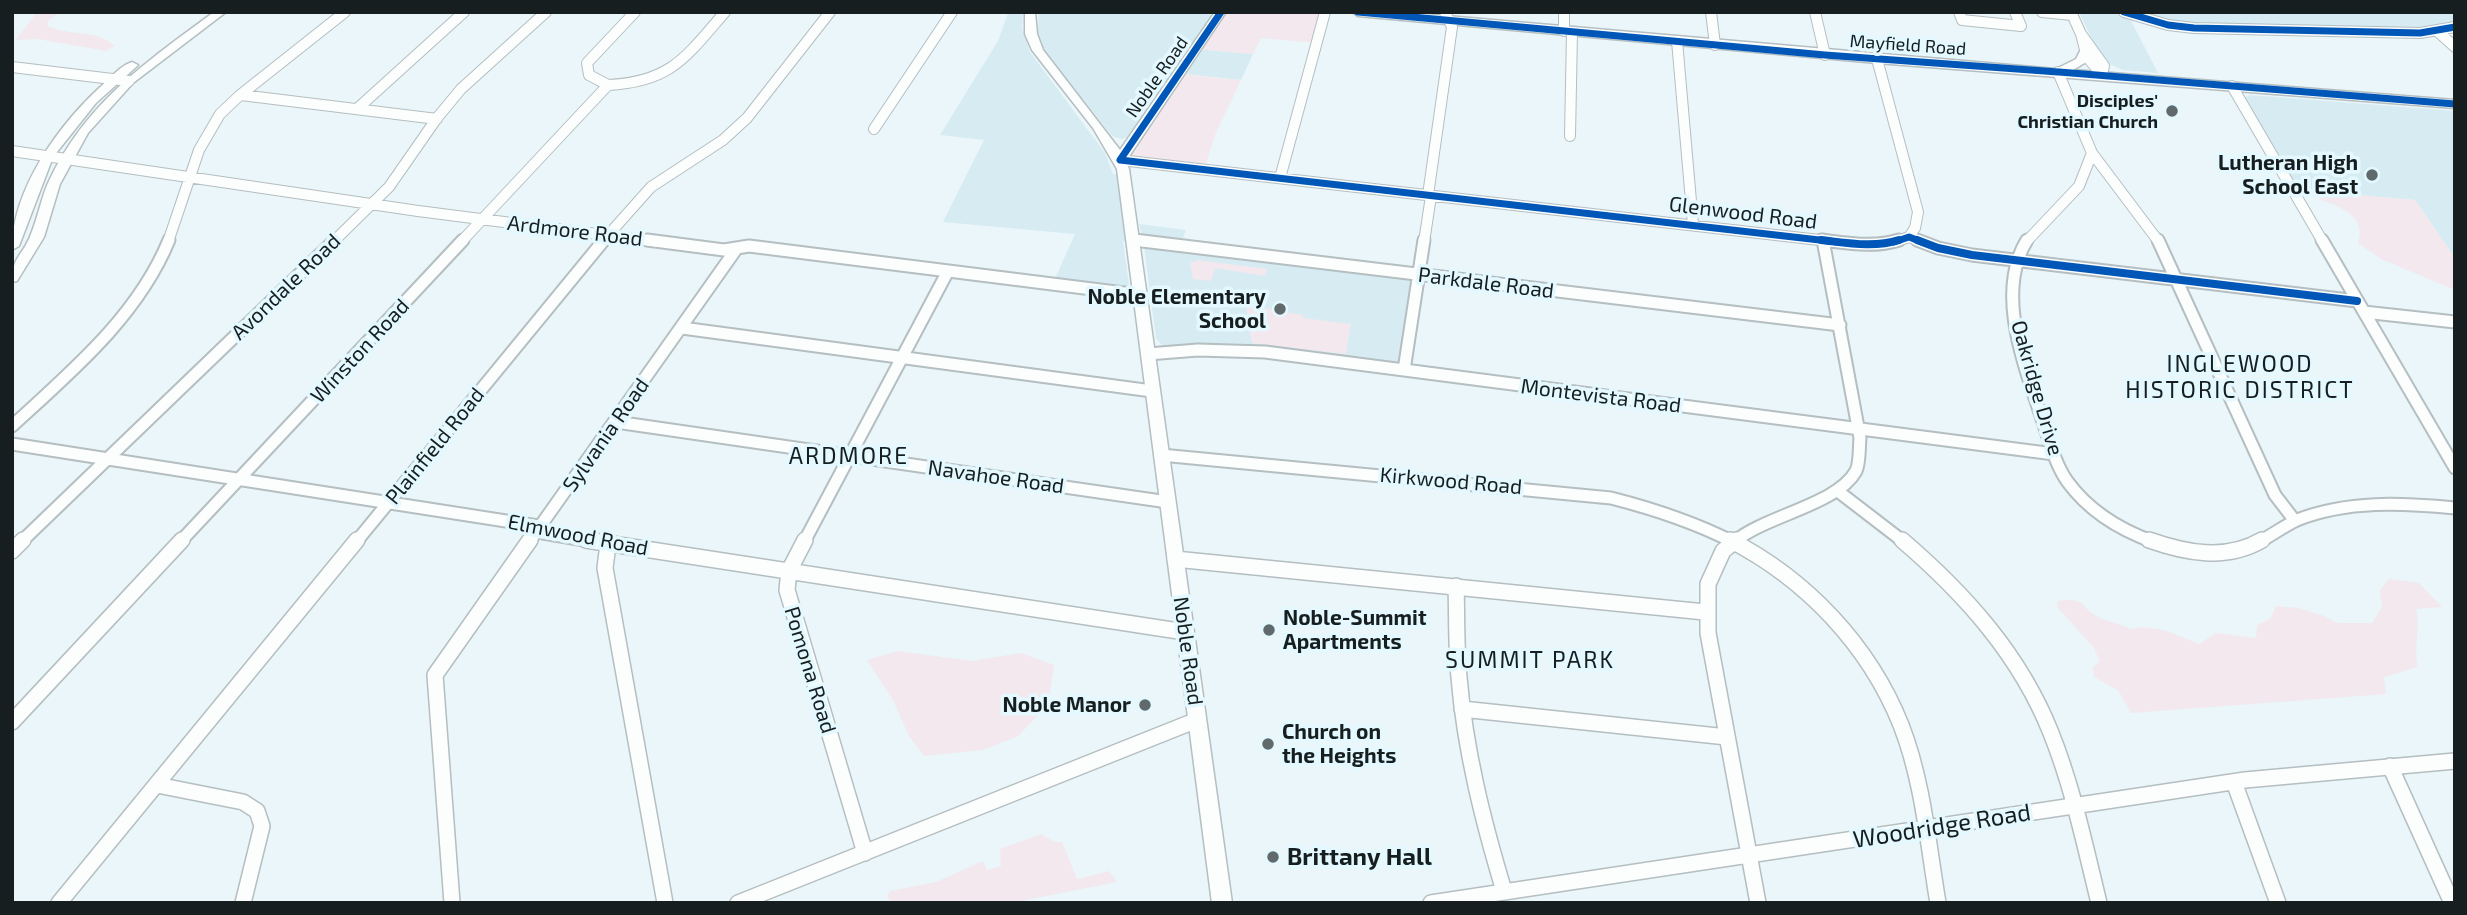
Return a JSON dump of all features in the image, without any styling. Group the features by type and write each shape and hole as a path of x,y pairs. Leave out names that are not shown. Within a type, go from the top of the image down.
{"main road":[{"name":"Mayfield Road","path":"1359,12 1446,16 1568,31 1825,55 2455,104"},
{"path":"2059,72 2082,61 2085,52"}],"street":[{"path":"12,246 47,156 92,100 114,79 205,12"},
{"path":"12,278 37,237 65,159 83,131 129,81 221,12"},
{"path":"12,426 90,352 124,313 166,247 206,133 241,94 345,12"},
{"path":"358,108 464,12"},
{"name":"Avondale Road","path":"12,551 372,204 407,167 437,119 457,95 546,12"},
{"path":"635,12 587,63 586,70 589,75 608,85 645,82 671,71 725,12"},
{"name":"Plainfield Road","path":"59,903 608,235 651,186 734,130 830,12"},
{"path":"874,129 952,12"},
{"path":"1030,12 1031,34 1038,50 1120,160"},
{"name":"Noble Road","path":"1221,12 1120,160 1222,903"},
{"path":"1280,178 1325,12"},
{"path":"1564,12 1568,31 1570,136"},
{"path":"1711,12 1715,44"},
{"path":"1815,12 1825,55"},
{"path":"1961,16 2021,26 2015,12"},
{"path":"2042,12 2072,14 2081,34 2104,66 2102,75 2090,65 2080,40 2081,34"},
{"path":"2124,12 2168,25 2205,29 2446,29 2455,36"},
{"path":"1404,370 1452,27 1446,16"},
{"path":"2446,29 2455,47"},
{"path":"1677,41 1692,224"},
{"path":"1877,59 1918,212 1915,228 1909,237 1956,253 2357,301"},
{"path":"12,67 129,81"},
{"path":"2059,72 2092,153 2154,234 2179,280 2275,495 2295,521"},
{"name":"Winston Road","path":"12,722 608,85"},
{"path":"2232,86 2455,468"},
{"path":"241,94 437,119"},
{"path":"1103,136 1118,141 1135,137"},
{"name":"Ardmore Road","path":"12,151 372,204 724,250 749,246 1140,295"},
{"name":"Oakridge Drive","path":"2092,153 2086,174 2074,191 2031,232 2016,261 2013,289 2019,337 2054,454 2067,481 2088,504 2119,526 2163,545 2202,552 2237,551 2260,542 2295,521 2317,513 2366,504 2415,503 2455,508"},
{"name":"Glenwood Road","path":"1120,160 1823,240 1877,245 1909,237"},
{"path":"2086,174 2112,178"},
{"name":"Parkdale Road","path":"1133,240 1840,325"},
{"path":"1758,903 1704,612 1707,586 1714,566 1733,540 1769,517 1839,492 1850,481 1860,463 1862,450 1823,240"},
{"name":"Sylvania Road","path":"452,903 435,676 737,248"},
{"path":"789,571 948,271"},
{"path":"2364,312 2455,323"},
{"path":"681,328 1152,391"},
{"name":"Montevista Road","path":"1147,354 1245,350 2054,454"},
{"name":"Navahoe Road","path":"616,422 1168,502"},
{"name":"Elmwood Road","path":"12,444 538,526 543,533 608,544 1185,632"},
{"name":"Kirkwood Road","path":"1161,455 1611,498 1671,512 1733,540 1777,568 1814,599 1845,631 1873,670 1891,702 1906,740 1938,903"},
{"path":"1839,492 1919,552 1955,588 1998,639 2042,712 2074,806 2099,903"},
{"path":"608,544 605,568 666,903"},
{"path":"1175,559 1704,612"},
{"name":"Pomona Road","path":"789,571 786,590 864,853"},
{"path":"1456,586 1457,657 1462,709 1477,791 1504,891"},
{"path":"1462,709 1727,737"},
{"path":"738,903 1197,720"},
{"name":"Woodridge Road","path":"1431,903 2234,782 2455,761"},
{"path":"2390,766 2452,903"},
{"path":"2234,782 2278,903"},
{"path":"157,785 243,802 255,807 262,817 262,827 243,903"}],"shaded area":[{"path":"37,12 59,12 48,21 48,26 99,37 115,46 106,51 38,39 16,40"},
{"path":"1000,12 1023,12 1022,28 1030,52 1105,153 1113,174 1124,176 1133,242 1123,241 1129,285 1125,289 1054,281 1075,234 943,222 984,140 940,135 998,41 1008,13"},
{"path":"1039,12 1215,12 1159,103 1152,102 1128,137 1122,139 1112,136 1083,99 1076,100 1044,59 1030,29 1038,28"},
{"path":"1221,12 1325,12 1316,43 1261,38 1253,54 1196,49"},
{"path":"2079,12 2114,12 2129,17 2158,73 2123,70 2107,63 2099,54"},
{"path":"2134,12 2455,12 2455,21 2444,26 2414,30 2179,24"},
{"path":"1203,49 1253,54 1241,80 1186,74"},
{"path":"1179,74 1241,80 1215,135 1203,173 1121,164"},
{"name":"Lutheran High School East","path":"2250,95 2455,111 2455,258 2415,200 2298,190 2244,98"},
{"path":"2312,191 2415,200 2455,258 2455,290 2381,259 2358,243 2358,223 2352,216 2336,205 2307,194"},
{"path":"1139,224 1186,230 1181,243 1142,236"},
{"name":"Noble Elementary School","path":"1144,246 1411,277 1414,280 1400,361 1394,364 1163,347 1156,338"},
{"path":"1198,260 1267,269 1265,276 1215,268 1211,281 1193,279 1190,263"},
{"path":"1246,305 1303,315 1303,318 1351,324 1346,354 1252,343"},
{"path":"2389,579 2419,583 2442,607 2416,609 2418,667 2384,677 2386,694 2131,713 2118,690 2094,677 2093,667 2100,662 2094,648 2057,607 2058,601 2074,600 2098,617 2130,629 2157,629 2199,644 2216,633 2256,638 2257,625 2271,618 2276,606 2298,608 2337,623 2372,623 2382,607 2380,590"},
{"path":"898,651 972,661 1021,653 1054,665 1048,705 1018,736 983,750 924,756 909,736 893,700 867,660"},
{"path":"1041,834 1055,842 1062,842 1077,879 1109,871 1117,882 1011,903 891,903 887,896 890,891 936,882 983,861 987,870 1001,866 1000,849"}],"cycle path":[{"path":"1221,12 1120,160 1864,245 1887,244 1909,237 1938,248 1972,255 2357,301"},
{"path":"1358,12 1825,55 2058,72"},
{"path":"2124,12 2168,25 2194,28 2420,33 2455,27"},
{"path":"2059,72 2455,104"}],"place":[{"name":"Disciples' Christian Church","path":"2172,111"},
{"name":"Lutheran High School East","path":"2372,175"},
{"name":"Noble Elementary School","path":"1280,309"},
{"name":"Noble-Summit Apartments","path":"1269,630"},
{"name":"Noble Manor","path":"1145,705"},
{"name":"Church on the Heights","path":"1268,744"},
{"name":"Brittany Hall","path":"1273,857"}],"district":[{"name":"INGLEWOOD HISTORIC DISTRICT","path":"2240,377"},
{"name":"ARDMORE","path":"849,456"},
{"name":"SUMMIT PARK","path":"1530,660"}]}
